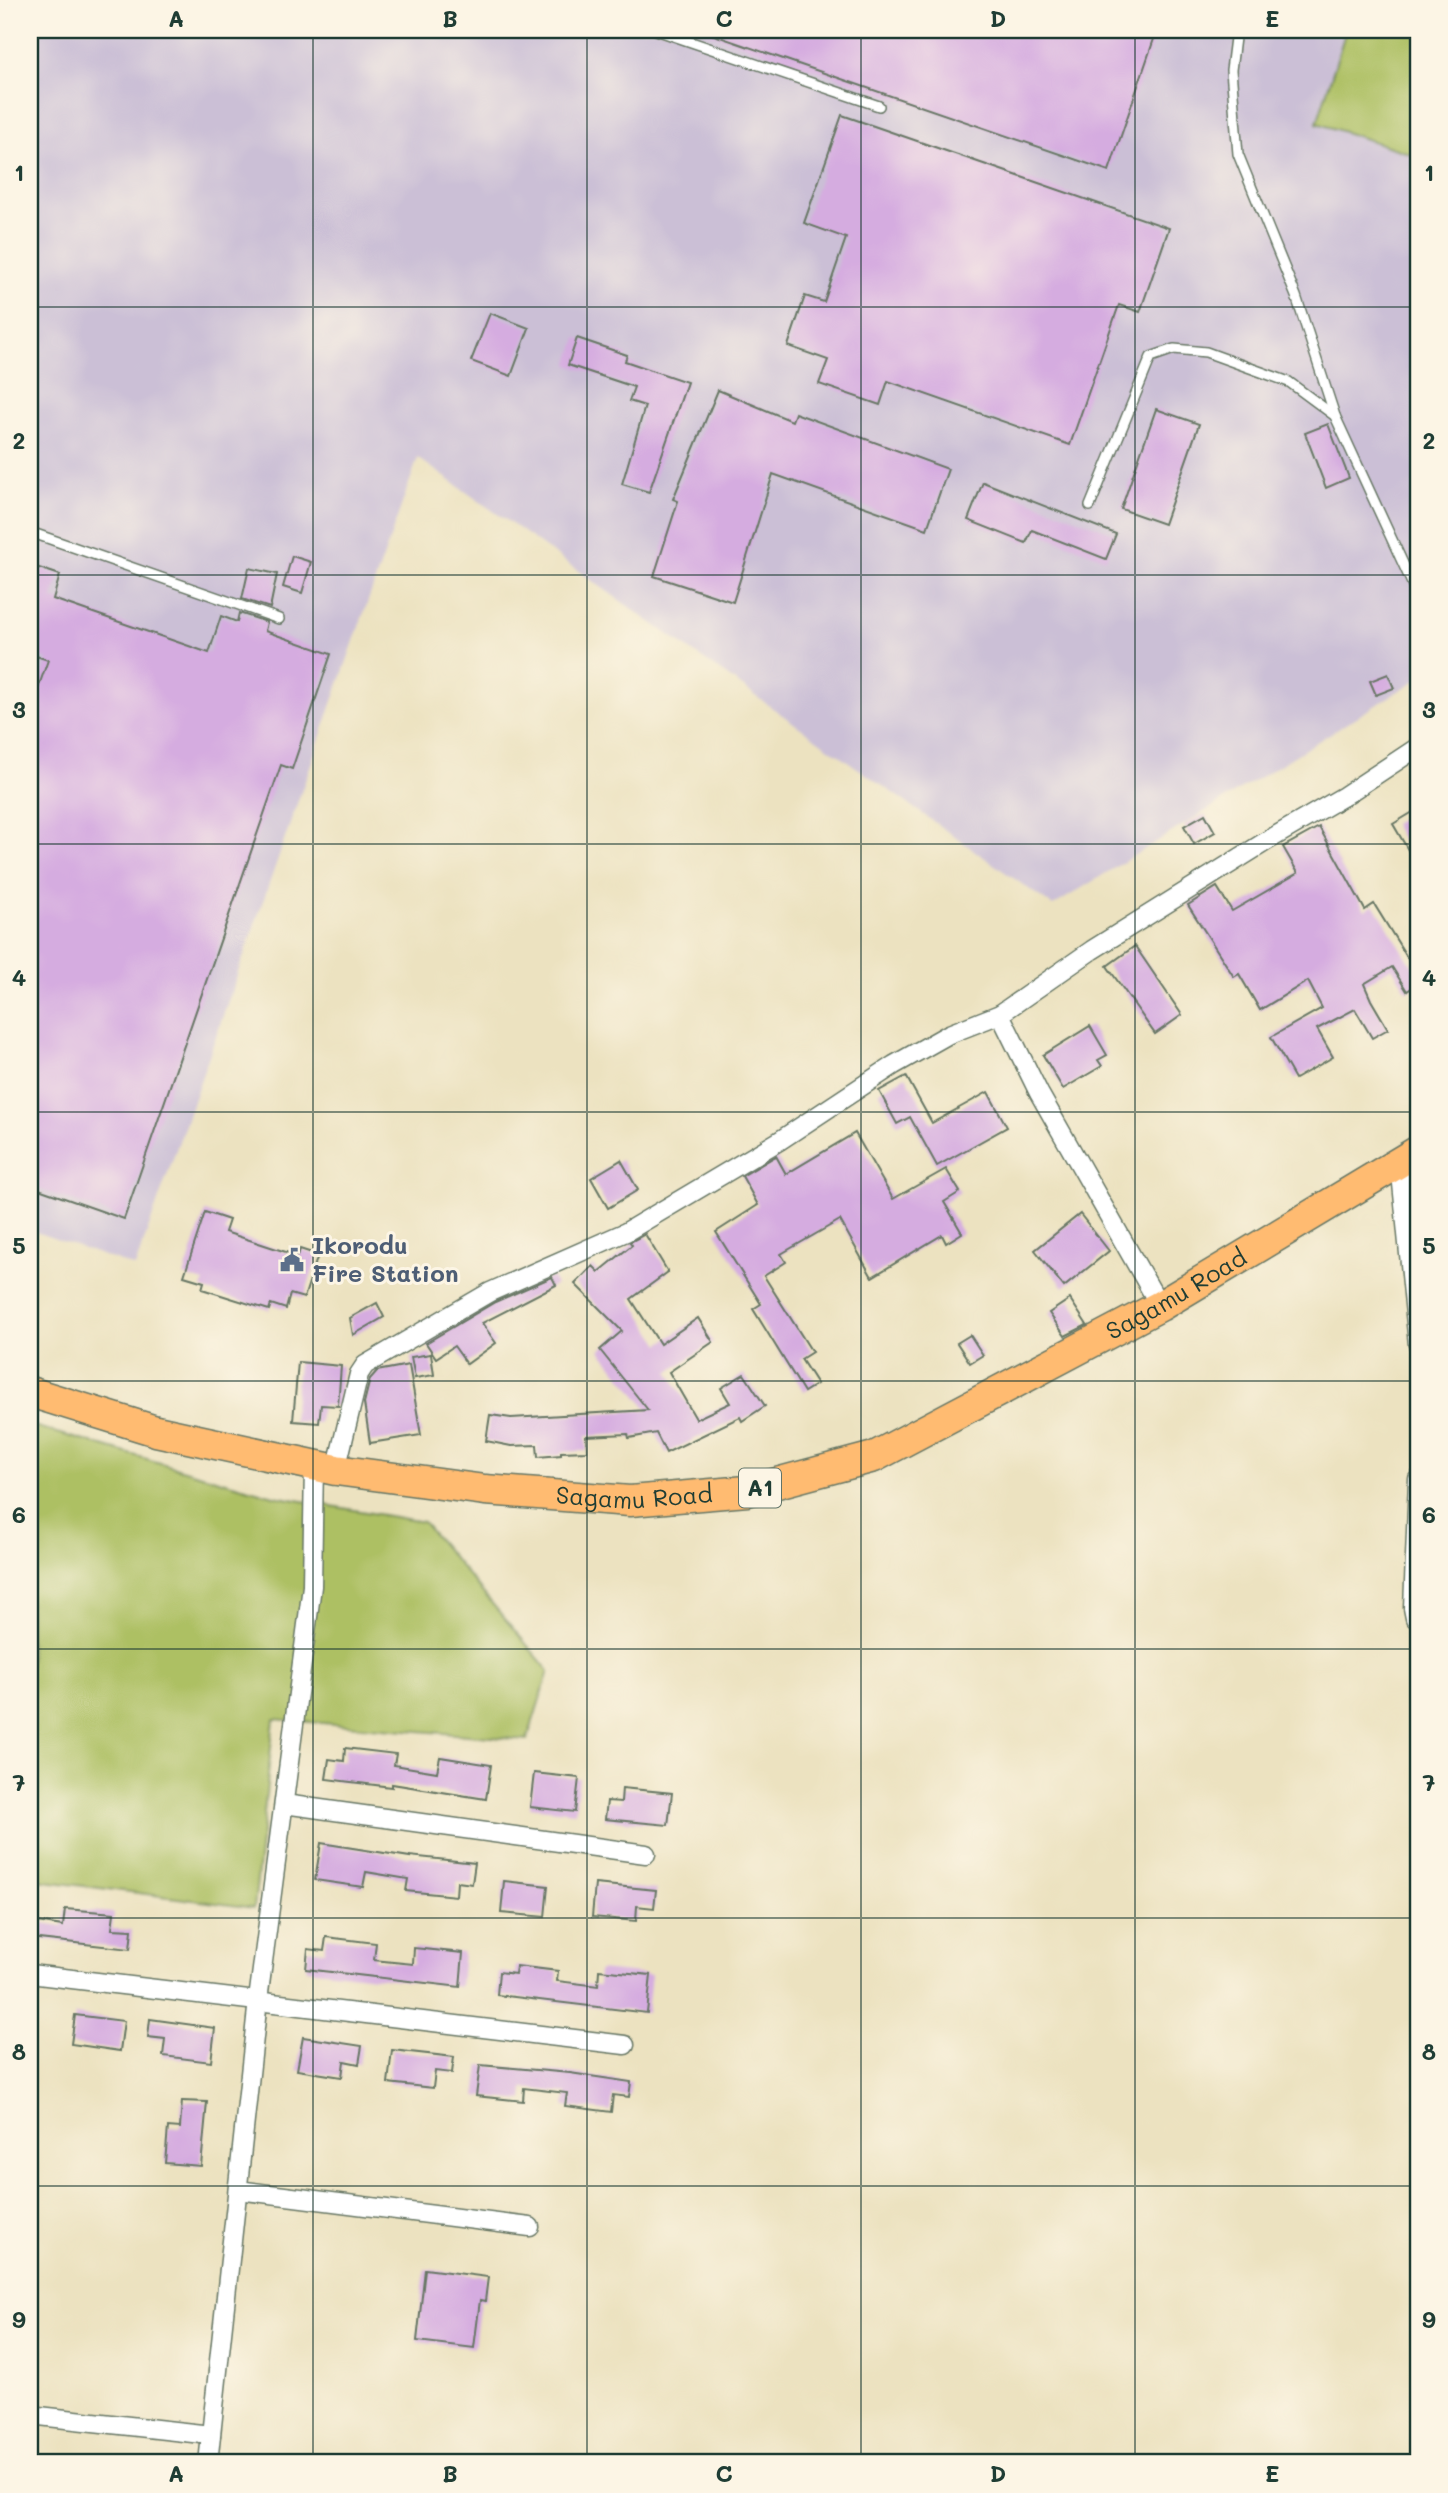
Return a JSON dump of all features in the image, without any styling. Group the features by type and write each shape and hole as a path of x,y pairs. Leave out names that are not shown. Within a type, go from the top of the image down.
{"highway":[{"name":"Sagamu Road","path":"30,1392 156,1431 325,1467 485,1490 630,1502 747,1491 874,1457 1160,1306 1409,1157"}],"street":[{"path":"208,2463 258,2000 325,1467 359,1374 365,1365 490,1292 626,1232 779,1141 894,1065 949,1034 1000,1014 1092,950 1344,796 1418,747"},
{"path":"1000,1014 1039,1093 1160,1306"},
{"path":"1409,1157 1418,1345"},
{"path":"1418,1479 1413,1608 1415,1618 1418,1619"},
{"path":"284,1804 646,1854"},
{"path":"30,1974 625,2045"},
{"path":"238,2190 530,2227"},
{"path":"30,2415 211,2434"}],"lane":[{"path":"656,30 878,106"},
{"path":"1236,30 1231,70 1238,154 1296,296 1335,416 1418,596"},
{"path":"1090,506 1151,357 1174,349 1206,352 1289,382 1335,416"},
{"path":"30,532 279,620"}],"shaded area":[{"path":"30,30 1346,30 1317,123 1418,156 1418,679 1053,906 418,458 135,1267 30,1230"}],"green space":[{"path":"1346,30 1418,30 1418,156 1317,123"},
{"path":"30,1425 274,1496 423,1522 549,1671 527,1740 274,1719 254,1908 30,1879"}],"building":[{"path":"1136,30 1155,36 1109,171 705,32"},
{"path":"842,115 1169,228 1140,312 1119,305 1070,445 888,381 880,405 819,384 828,360 788,346 805,296 824,302 846,238 804,223"},
{"path":"490,313 529,328 511,376 471,361"},
{"path":"577,338 627,355 625,361 687,382 649,492 622,484 645,406 629,401 634,387 568,365"},
{"path":"718,390 792,421 795,413 948,469 927,529 773,474 733,602 654,576 678,501 673,499"},
{"path":"1156,409 1199,424 1164,524 1121,509"},
{"path":"1328,424 1349,478 1326,488 1305,433"},
{"path":"983,482 1116,534 1106,559 1032,530 1026,543 968,520"},
{"path":"292,556 311,562 302,593 283,587"},
{"path":"30,565 60,575 53,599 209,653 221,616 237,622 239,613 267,622 265,631 331,654 292,769 281,765 124,1219 30,1186 30,692 36,694 48,660 30,654"},
{"path":"249,568 277,574 270,608 242,599"},
{"path":"1388,674 1394,688 1376,695 1370,681"},
{"path":"1418,809 1418,867 1393,824"},
{"path":"1205,814 1215,832 1194,844 1184,826"},
{"path":"1319,827 1365,910 1374,904 1418,975 1418,984 1407,991 1392,967 1364,984 1388,1029 1372,1038 1355,1009 1317,1029 1333,1057 1295,1079 1271,1037 1322,1008 1308,981 1260,1010 1239,974 1234,977 1188,905 1217,887 1232,911 1298,873 1283,847"},
{"path":"1135,946 1182,1015 1155,1034 1107,966"},
{"path":"1090,1026 1107,1055 1098,1060 1102,1066 1063,1089 1043,1055"},
{"path":"906,1076 932,1123 988,1092 1007,1127 937,1166 910,1117 897,1124 879,1091"},
{"path":"855,1133 893,1199 946,1169 960,1192 944,1202 962,1233 946,1243 942,1235 872,1277 840,1220 781,1254 786,1262 764,1276 812,1352 801,1359 817,1384 804,1392 753,1309 761,1304 716,1232 758,1205 742,1176 776,1156 786,1174"},
{"path":"621,1160 638,1190 608,1208 591,1178"},
{"path":"205,1212 229,1220 225,1232 298,1256 300,1249 318,1255 304,1298 290,1294 286,1309 271,1304 269,1310 202,1289 204,1282 184,1276"},
{"path":"1080,1214 1109,1251 1064,1287 1035,1250"},
{"path":"645,1234 668,1272 631,1299 660,1344 698,1318 713,1342 669,1372 696,1419 730,1403 721,1388 744,1374 765,1406 742,1421 740,1417 666,1453 656,1433 629,1438 628,1434 586,1436 587,1451 561,1452 561,1455 538,1457 537,1445 511,1446 486,1441 490,1415 511,1418 648,1410 600,1350 622,1331 575,1284 593,1266 599,1272 632,1245 630,1242"},
{"path":"552,1277 556,1285 482,1323 496,1343 467,1364 454,1346 436,1358 426,1343 495,1302"},
{"path":"1070,1299 1087,1325 1065,1336 1049,1313"},
{"path":"377,1303 384,1317 353,1335 350,1318"},
{"path":"970,1335 983,1355 970,1363 957,1343"},
{"path":"431,1354 434,1375 415,1378 411,1357"},
{"path":"298,1362 341,1366 338,1406 321,1405 319,1423 293,1421"},
{"path":"409,1365 421,1435 370,1443 364,1403 370,1379 377,1371"},
{"path":"345,1748 396,1754 394,1765 437,1772 440,1757 491,1765 486,1799 392,1784 392,1787 326,1779 329,1759 344,1761"},
{"path":"534,1773 579,1778 575,1812 530,1807"},
{"path":"622,1788 672,1793 668,1825 605,1819 607,1801 621,1802"},
{"path":"321,1843 410,1857 475,1863 472,1884 457,1882 456,1896 406,1891 408,1879 366,1872 363,1887 315,1880"},
{"path":"504,1881 548,1886 545,1917 501,1913"},
{"path":"595,1884 656,1890 654,1908 637,1906 636,1921 592,1917"},
{"path":"65,1909 114,1913 112,1929 132,1930 130,1949 30,1938 30,1921 63,1926"},
{"path":"326,1937 376,1943 374,1960 413,1964 414,1948 463,1953 460,1987 306,1969 308,1949 324,1951"},
{"path":"516,1966 558,1971 557,1981 598,1986 599,1970 651,1975 647,2013 497,1995 499,1972 515,1974"},
{"path":"75,2015 124,2021 120,2051 71,2044"},
{"path":"150,2019 215,2028 211,2062 163,2056 165,2039 148,2037"},
{"path":"303,2037 362,2046 359,2064 344,2061 342,2077 297,2070"},
{"path":"392,2050 454,2057 452,2073 435,2071 433,2088 388,2083"},
{"path":"480,2065 570,2073 631,2082 629,2097 613,2095 611,2112 565,2106 567,2093 524,2088 523,2101 476,2096"},
{"path":"182,2101 207,2102 201,2166 165,2163 168,2127 180,2128"},
{"path":"425,2269 488,2277 485,2301 480,2300 474,2348 417,2341"}],"place":[{"name":"Ikorodu Fire Station","path":"292,1260"}]}
